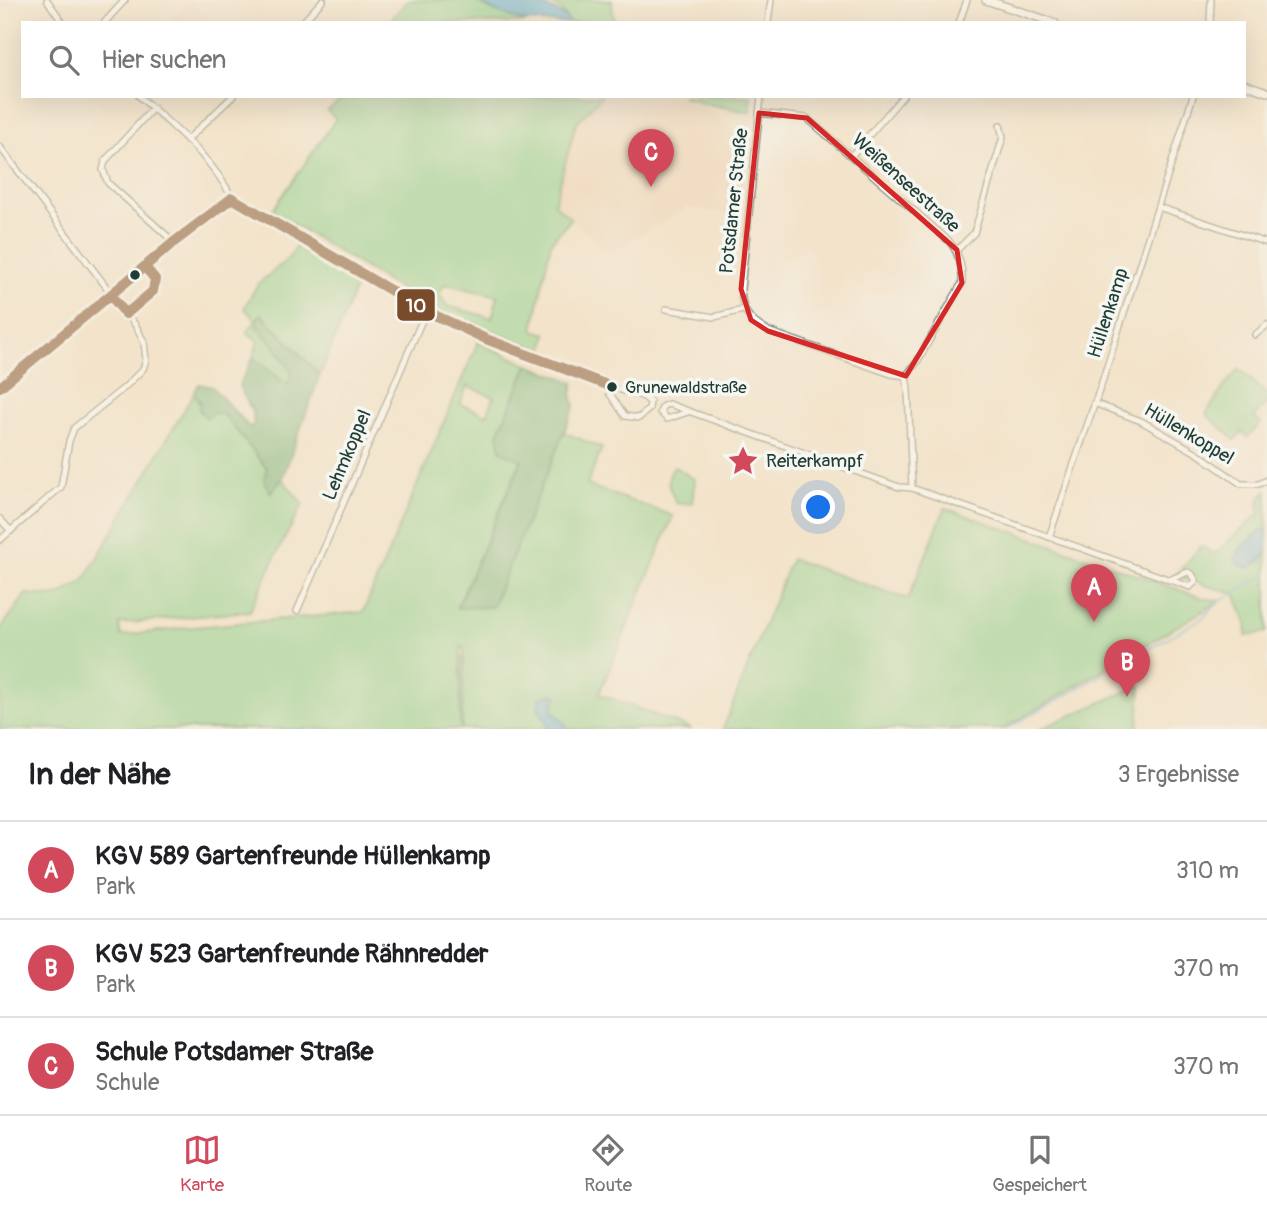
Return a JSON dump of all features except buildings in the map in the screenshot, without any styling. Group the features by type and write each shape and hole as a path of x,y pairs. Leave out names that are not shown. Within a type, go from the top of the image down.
{"street":[{"path":"47,0 62,21"},
{"path":"106,21 125,0"},
{"path":"304,21 323,0"},
{"path":"768,21 771,0"},
{"path":"961,21 967,0"},
{"path":"986,0 1049,21"},
{"path":"1210,21 1211,0"},
{"path":"1246,86 1267,92"},
{"path":"141,98 187,140 222,178 232,198 426,311 486,340 644,397 650,402 649,409 639,418 631,418 621,412 603,384"},
{"path":"187,140 231,98"},
{"name":"Potsdamer Straße","path":"743,310 741,289 761,98"},
{"path":"852,155 901,98"},
{"name":"Hüllenkamp","path":"1049,537 1192,98"},
{"path":"153,108 105,161 103,170 108,183 174,242"},
{"name":"Weißenseestraße","path":"759,113 807,118 957,250 962,283 905,376"},
{"name":"Weißenseestraße","path":"957,250 974,233 1003,137 1000,125"},
{"path":"0,147 136,326 144,342 146,360 143,369 125,387 74,428 61,487 0,540"},
{"path":"0,387 174,242 232,198"},
{"path":"1158,207 1267,243"},
{"path":"666,309 714,317 743,310 751,320 768,331 891,374 905,376 908,389 912,488"},
{"name":"Lehmkoppel","path":"297,611 426,311"},
{"path":"1255,335 1267,326"},
{"name":"Hüllenkoppel","path":"1094,403 1141,421 1197,453 1241,484 1259,484 1267,480"},
{"path":"688,412 667,419 660,412 663,406 669,404 900,488 912,488 1169,580"},
{"path":"0,519 11,531"}],"highlighted area":[{"path":"759,113 807,118 957,250 962,283 906,376 768,331 751,320 741,289"}],"shaded area":[{"path":"188,0 212,21 170,21"},
{"path":"600,98 688,98 702,103 748,141 741,215 686,208 610,253 554,204 576,123"}],"green space":[{"path":"408,0 474,0 491,10 521,21 390,21"},
{"path":"544,0 612,0 616,21 569,21 560,9"},
{"path":"343,98 600,98 576,123 554,204 571,219 551,242 533,330 547,334 543,351 431,308 272,211 336,119 327,111","holes":["445,284 498,296 492,318 447,306 439,294"]},
{"path":"688,98 751,98 750,112"},
{"path":"298,243 359,279 320,375 261,314 257,328 274,345 292,372 288,386 253,358 258,341 247,332 256,320 244,308 258,284 289,258"},
{"path":"261,314 320,375 282,479 271,492 264,481 267,468 224,415 215,412 207,418 199,410 200,402 194,393 199,384 212,387 250,428 254,423 252,411 239,386 253,358 288,385 292,372 274,345 257,328 256,320"},
{"path":"478,342 528,365 498,434 522,459 457,607 492,607 563,432 602,448 587,485 673,516 599,694 692,729 566,729 553,711 552,694 549,729 462,729 464,649 461,646 460,729 0,729 0,630 26,594 57,596 83,582 194,393 207,418 215,412 224,415 267,469 264,481 271,491 282,479 303,504 250,611 119,624 121,636 363,612","holes":["467,386 494,397 487,415 460,404"]},
{"path":"528,365 574,382 572,397 575,405 492,607 457,608 522,460 501,451 498,434"},
{"path":"1239,369 1267,394 1267,403 1254,417 1261,423 1248,437 1242,432 1235,440 1206,414"},
{"path":"674,466 695,480 692,503 677,504 672,494 668,481"},
{"path":"1267,491 1267,529 1255,535 1237,553 1256,563 1260,562 1267,552 1267,632 1246,636 1247,624 1235,594 1175,576 1201,546 1214,554 1262,511 1258,508 1260,499"},
{"path":"945,508 1203,598 1220,601 1003,729 723,729 791,559 908,599"},
{"path":"1141,685 1138,729 1040,729"}],"water":[{"path":"474,0 528,3 553,10 568,21 520,20"},
{"path":"1265,529 1267,552 1260,562 1249,568 1242,566 1235,560 1243,546"},
{"path":"552,694 558,697 553,711 567,726 566,729 549,729 538,707 540,697"}],"waterway":[{"path":"1006,729 1201,619 1220,601 1267,574"}],"transit line":[{"name":"10","path":"232,198 426,311 486,339 612,387"},
{"name":"10","path":"0,387 174,242 232,198"},
{"name":"10","path":"111,296 126,314 153,291 155,279 145,267"}],"place":[{"name":"Schule Potsdamer Straße","path":"651,187"},
{"name":"Grunewaldstraße","path":"612,387"},
{"name":"Reiterkampf","path":"743,461"},
{"name":"KGV 589 Gartenfreunde Hüllenkamp","path":"1094,622"},
{"name":"KGV 523 Gartenfreunde Rähnredder","path":"1127,697"}]}
